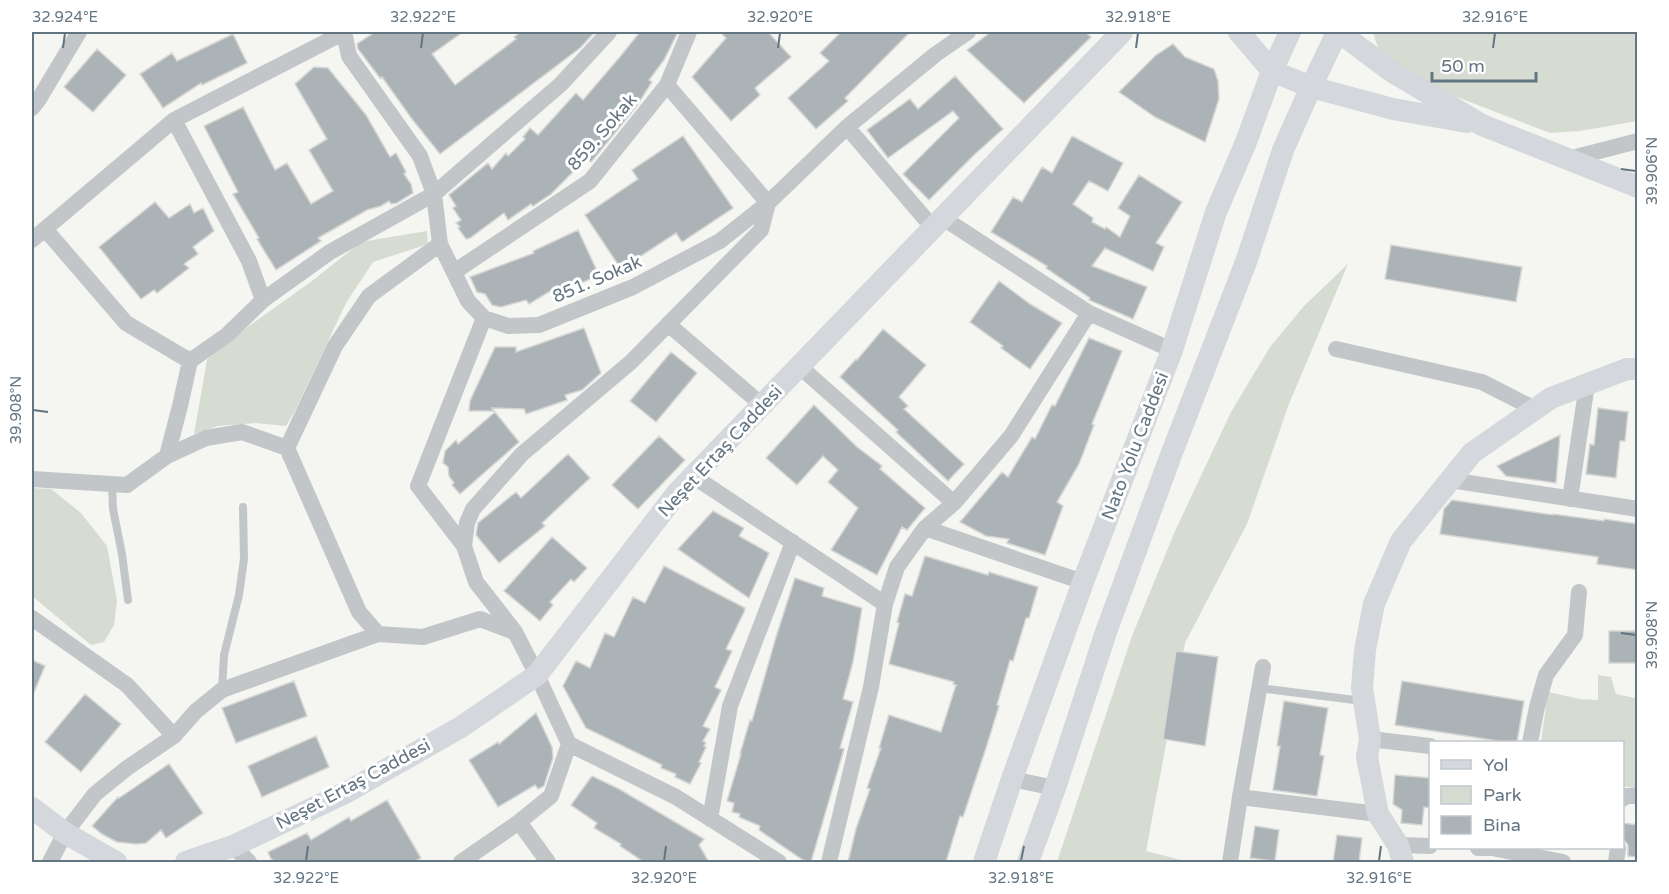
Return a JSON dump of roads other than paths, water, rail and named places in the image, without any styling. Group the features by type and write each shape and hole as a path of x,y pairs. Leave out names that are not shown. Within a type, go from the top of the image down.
{"main road":[{"name":"Neşet Ertaş Caddesi","path":"186,862 233,846 347,792 461,727 537,675 677,493 1122,32"},
{"path":"1239,32 1272,71 1311,87 1393,109 1482,124"},
{"name":"Nato Yolu Caddesi","path":"984,862 1083,582 1172,350 1216,212 1272,71 1290,32"},
{"path":"1028,862 1055,788 1106,632 1171,454 1246,262 1283,150 1338,32 1391,71 1482,124 1638,187"},
{"path":"1400,854 1378,814 1367,757 1370,739 1362,688 1365,650 1374,604 1401,541 1472,453 1551,398 1627,369 1638,369"},
{"path":"32,808 65,832 116,862"}],"street":[{"path":"32,108 79,32"},
{"path":"32,240 174,120 344,32 349,56 420,156 434,194 440,244 468,301 484,318 417,486 464,546 476,582 515,632 569,744 676,796 779,862"},
{"path":"167,456 190,360 227,335 263,300 330,252 434,194 561,84 609,32"},
{"name":"859. Sokak","path":"454,272 590,181 667,85 689,32"},
{"name":"851. Sokak","path":"484,318 508,326 539,325 633,287 720,241 768,203 847,127 936,54 968,32"},
{"path":"464,546 467,523 473,509 522,454 631,362 761,230 768,203 667,85"},
{"path":"174,120 249,261 263,300"},
{"path":"847,127 938,223 1089,313 1172,350"},
{"path":"1568,159 1638,141"},
{"path":"45,229 126,323 190,360"},
{"path":"287,448 335,346 369,296 440,244"},
{"path":"830,862 871,687 885,604 897,567 925,528 954,502 1011,436 1089,313"},
{"path":"668,324 762,405"},
{"path":"1336,349 1482,382 1535,409"},
{"path":"799,366 954,502"},
{"path":"1570,499 1587,384"},
{"path":"32,479 128,485 167,456 206,438 242,432 287,448 359,612 378,634"},
{"path":"693,476 885,604"},
{"path":"1450,480 1638,509"},
{"path":"925,528 1083,582"},
{"path":"710,819 730,705 793,542"},
{"path":"1530,741 1546,675 1575,635 1579,592"},
{"path":"32,618 127,685 174,736"},
{"path":"50,862 65,832 95,794 127,768 174,736 196,711 222,690 378,634 423,637 480,619 515,632"},
{"path":"1230,862 1263,667"},
{"path":"1370,739 1429,746"},
{"path":"461,862 519,822 550,796 569,744"},
{"path":"1012,779 1055,788"},
{"path":"1624,799 1627,796 1638,796"},
{"path":"1240,797 1378,814"},
{"path":"519,822 548,862"},
{"path":"233,846 249,862"},
{"path":"1400,854 1429,847"},
{"path":"1502,849 1521,851 1563,862"}],"lane":[{"path":"112,484 113,509 128,600"},
{"path":"222,690 224,656 244,559 243,507"},
{"path":"1259,688 1364,702"}]}
